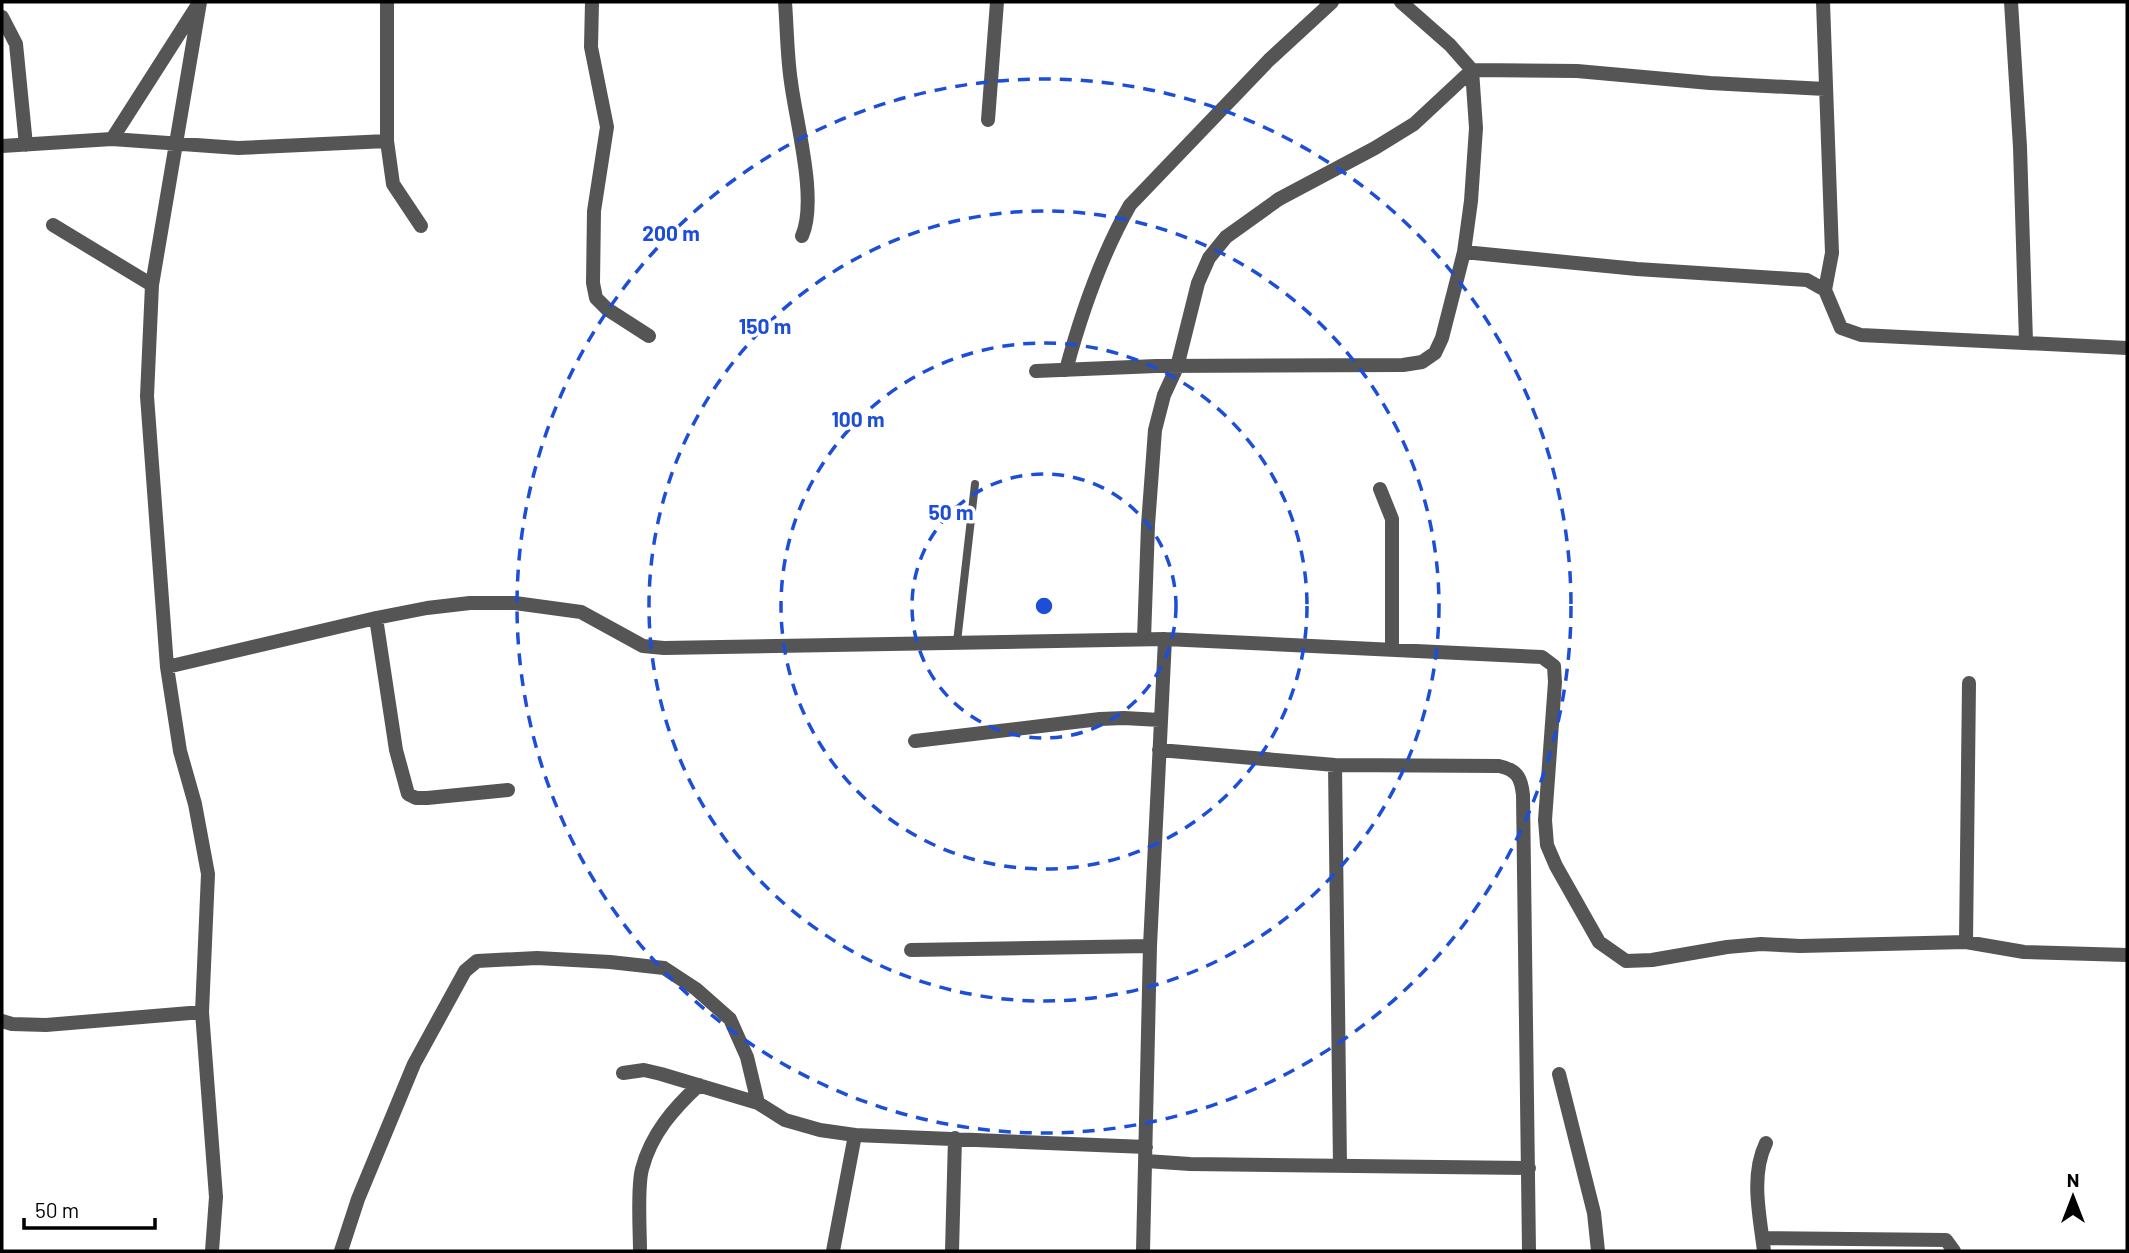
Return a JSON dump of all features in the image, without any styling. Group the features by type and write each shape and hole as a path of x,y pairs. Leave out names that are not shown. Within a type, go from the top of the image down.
{"street":[{"path":"112,139 200,2"},
{"path":"200,2 152,285 146,396 167,667 180,751 195,804 208,874 202,1012 216,1184 212,1251"},
{"path":"387,2 387,141 393,184 421,226"},
{"path":"592,2 591,47 607,127 594,211 593,270 596,298 607,309 649,336"},
{"path":"785,2 790,79 808,192 802,236"},
{"path":"988,120 997,2"},
{"path":"1066,370 1077,330 1115,230 1129,205 1269,60 1332,2"},
{"path":"1036,370 1403,365 1422,362 1434,353 1442,338 1464,252 1471,201 1476,128 1472,70 1450,45 1401,2"},
{"path":"1823,2 1832,253 1825,290 1841,328 1861,335 2127,348"},
{"path":"2011,2 2020,147 2026,342"},
{"path":"2,17 16,44 26,145"},
{"path":"1144,639 1150,473 1155,430 1164,395 1177,367 1198,284 1209,258 1226,237 1279,199 1414,124 1472,70 1577,71 1710,83 1825,89"},
{"path":"2,146 112,139 238,148 387,141"},
{"path":"54,225 152,285"},
{"path":"1464,252 1637,269 1807,280 1825,290"},
{"path":"1380,489 1392,519 1392,649"},
{"path":"167,667 376,618 470,603 515,603 581,612 643,646 664,648 1165,639 1542,657 1554,666 1554,714 1545,820 1547,845 1599,942 1626,961 1652,960 1760,944 1800,946 1966,942 2024,952 2127,955"},
{"path":"376,618 396,750 408,794 416,798 427,798 508,790"},
{"path":"1143,1251 1150,946 1165,639"},
{"path":"1966,942 1969,683"},
{"path":"915,741 1100,719 1160,720"},
{"path":"1159,750 1335,765 1499,766 1511,769 1519,775 1524,795 1529,1251"},
{"path":"1335,765 1340,1166"},
{"path":"911,950 1150,946"},
{"path":"341,1251 358,1199 414,1064 465,971 477,961 537,958 610,961 664,968 696,989 730,1019 747,1057 758,1103"},
{"path":"2,1021 46,1025 202,1012"},
{"path":"623,1073 644,1070 758,1103 785,1120 820,1130 855,1135 956,1138 1146,1154 1340,1166 1529,1168"},
{"path":"1559,1074 1594,1213 1598,1251"},
{"path":"640,1251 642,1171 653,1141 673,1110 699,1085"},
{"path":"833,1251 855,1135"},
{"path":"952,1251 956,1138"},
{"path":"1766,1143 1759,1157 1758,1196 1763,1245 1946,1240 1954,1251"}],"lane":[{"path":"957,642 975,484"}]}
